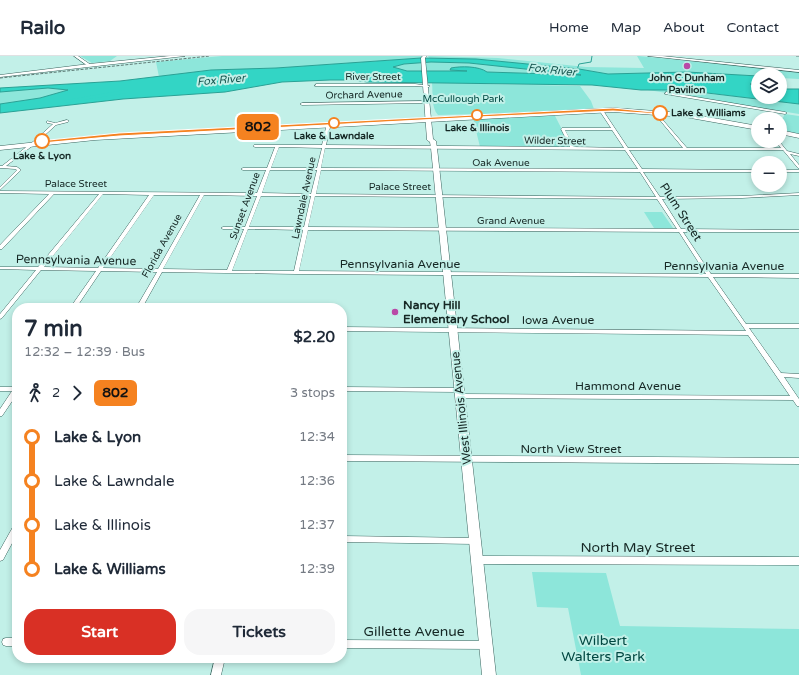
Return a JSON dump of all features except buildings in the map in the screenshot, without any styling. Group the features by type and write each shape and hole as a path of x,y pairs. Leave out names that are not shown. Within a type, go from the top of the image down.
{"main road":[{"path":"0,76 89,65 183,56"},
{"path":"650,56 799,71"},
{"name":"West Illinois Avenue","path":"425,57 423,58 426,69 430,118 430,140 433,145 439,196 489,675"},
{"name":"West Illinois Avenue","path":"427,85 427,102 430,118"},
{"path":"329,125 430,118 601,110 655,112 690,116 751,127"},
{"path":"0,147 95,138 430,118"},
{"path":"787,133 799,136"}],"street":[{"path":"76,56 89,65"},
{"name":"River Street","path":"316,85 427,85"},
{"path":"666,93 784,112"},
{"name":"Orchard Avenue","path":"302,104 427,102"},
{"name":"Plum Street","path":"601,110 710,276 778,376 797,401"},
{"path":"655,112 686,149"},
{"path":"1,167 34,143 55,124 67,121"},
{"path":"48,122 55,124"},
{"name":"Lawndale Avenue","path":"296,273 329,125"},
{"path":"573,149 564,129 614,129"},
{"name":"Wilder Street","path":"255,146 324,147 433,145 573,149 783,148"},
{"name":"Sunset Avenue","path":"229,272 277,146"},
{"path":"783,148 799,167"},
{"path":"787,152 799,154"},
{"path":"0,189 19,172 18,169 1,167"},
{"name":"Oak Avenue","path":"243,169 643,172 751,171"},
{"path":"787,171 799,171"},
{"name":"Palace Street","path":"0,192 659,198 742,197 799,194"},
{"path":"0,248 52,193"},
{"path":"0,317 102,193"},
{"path":"77,303 152,194"},
{"name":"Florida Avenue","path":"142,303 202,194"},
{"name":"Grand Avenue","path":"223,228 681,232 799,231"},
{"name":"Pennsylvania Avenue","path":"0,268 99,271 296,273 799,276"},
{"path":"745,326 799,326"},
{"name":"Iowa Avenue","path":"347,329 749,333"},
{"path":"778,376 799,376"},
{"path":"0,389 12,389"},
{"name":"Hammond Avenue","path":"347,389 797,401"},
{"path":"0,414 12,396"},
{"name":"North View Street","path":"347,458 799,461"},
{"path":"0,557 12,536"},
{"path":"347,539 475,542"},
{"name":"North May Street","path":"478,560 799,561"},
{"path":"6,642 12,642"},
{"name":"Gillette Avenue","path":"347,644 486,645"},
{"path":"216,675 219,663"}],"green space":[{"path":"80,56 117,56 110,61 92,63"},
{"path":"222,56 421,56 421,58 276,68 211,70 159,77 156,62"},
{"path":"428,56 498,58 586,67 644,68 637,56 639,56 759,68 751,68 751,76 687,72 608,74 579,69 476,59 429,58"},
{"path":"431,62 469,63 581,75 487,72 465,67 451,68 452,70 468,72 407,71 393,67 404,64"},
{"path":"787,71 799,72 799,79 787,78"},
{"name":"McCullough Park","path":"432,83 580,86 591,101 594,109 526,113 438,115 433,104"},
{"path":"48,88 68,90 40,98 0,104 0,92"},
{"path":"662,89 751,98 751,104 787,104 787,103 799,104 799,114 787,112 648,90"},
{"path":"554,114 571,147 480,147 473,118"},
{"path":"787,114 799,116 799,135 787,132"},
{"path":"644,212 662,212 673,228 654,228"},
{"name":"Wilbert Walters Park","path":"532,572 606,573 620,626 799,629 799,675 581,675 568,608 537,607"}],"water":[{"path":"421,58 476,59 579,69 608,74 687,72 751,76 751,98 682,90 641,90 592,85 367,82 354,80 330,80 282,82 225,92 123,99 0,113 0,104 40,98 68,90 48,88 0,92 0,88 120,81 211,70 276,68","holes":["431,62 469,63 581,75 487,72 484,70 465,67 451,68 450,70 467,71 407,71 393,67 404,64"]},
{"path":"787,89 799,89 799,104 787,103"}],"waterway":[{"path":"577,70 579,64 591,62 592,56"},
{"name":"Fox River","path":"64,101 125,92"}],"railway":[{"path":"0,78 210,56"}],"bus line":[{"name":"802","path":"42,141 119,135 478,115 515,115 613,110 660,113"}],"place":[{"name":"John C Dunham Pavilion","path":"687,66"},
{"name":"Lake & Williams","path":"660,113"},
{"name":"Lake & Illinois","path":"477,115"},
{"name":"Lake & Lawndale","path":"334,123"},
{"name":"Lake & Lyon","path":"42,141"},
{"name":"Nancy Hill Elementary School","path":"395,312"}]}
